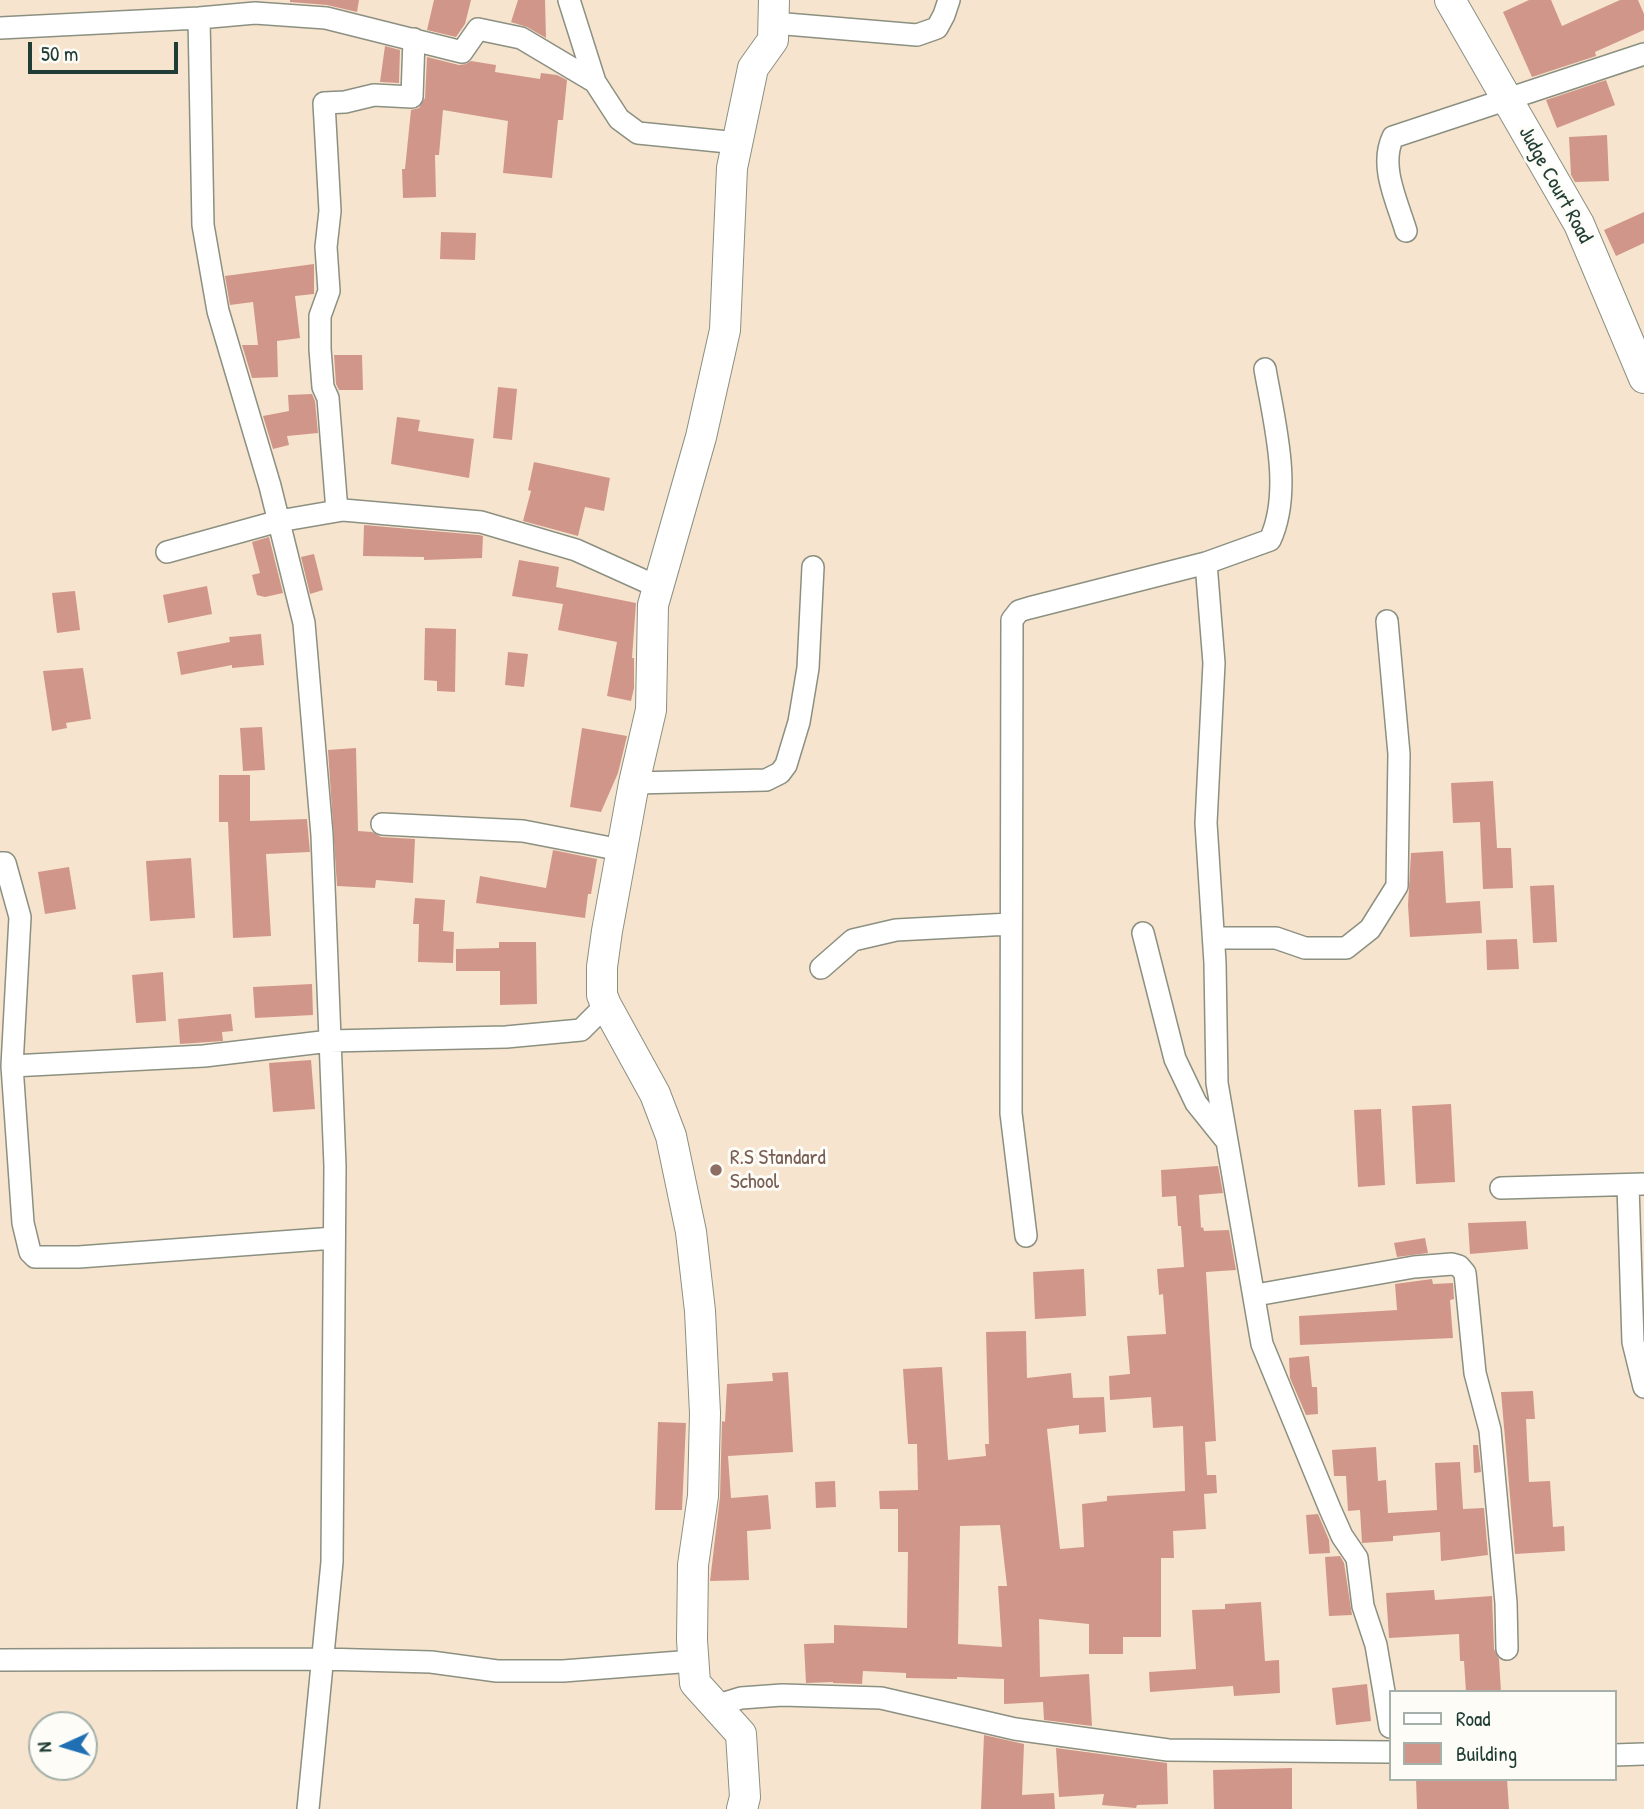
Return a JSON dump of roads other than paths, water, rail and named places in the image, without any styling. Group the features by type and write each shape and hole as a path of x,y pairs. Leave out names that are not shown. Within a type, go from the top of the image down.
{"street":[{"path":"141,22 142,0"},
{"path":"569,0 596,82 619,119 638,134 737,143"},
{"path":"742,1809 745,1797 741,1734 695,1683 692,1640 693,1565 703,1496 705,1413 700,1311 691,1232 671,1136 656,1094 606,1004 602,967 621,850 651,710 653,604 698,449 725,330 732,168 753,68 773,40 774,12 917,35 937,28 949,0"},
{"name":"Judge Court Road","path":"1450,0 1579,224 1644,379"},
{"path":"0,27 141,22 300,8 326,18 462,52 478,29 521,38 596,82"},
{"path":"199,18 203,225 218,311 279,521 304,623 323,835 335,1167 332,1562 308,1809"},
{"path":"337,511 328,398 323,387 320,349 320,316 329,291 326,247 330,211 324,103 345,102 373,95 412,97 414,38"},
{"path":"1406,231 1388,171 1386,150 1393,137 1644,54"},
{"path":"1026,1236 1011,1113 1012,620 1019,611 1206,563 1270,540 1276,528 1282,467 1265,369"},
{"path":"167,552 279,521 337,511 481,522 576,550 658,587"},
{"path":"1206,563 1214,663 1206,824 1214,938 1217,1083 1226,1140 1256,1295 1262,1343 1330,1509 1342,1536 1357,1558 1363,1606 1376,1644 1388,1715"},
{"path":"634,783 766,779 780,773 786,765 799,722 808,668 813,567"},
{"path":"1214,938 1276,937 1305,948 1346,948 1370,929 1397,886 1399,754 1387,621"},
{"path":"382,824 523,831 621,850"},
{"path":"0,863 5,863 20,917 12,1066 23,1223 30,1252 35,1257 79,1257 334,1238"},
{"path":"821,968 853,940 896,930 1010,924"},
{"path":"1143,933 1175,1059 1196,1103 1226,1140"},
{"path":"12,1066 204,1056 330,1041 506,1037 581,1030 606,1004"},
{"path":"1501,1188 1636,1185 1633,1342 1644,1387"},
{"path":"1256,1295 1414,1267 1452,1264 1459,1265 1465,1273 1475,1373 1490,1430 1506,1603 1507,1649"},
{"path":"0,1660 323,1659 431,1662 498,1671 550,1671 694,1661"},
{"path":"715,1706 741,1698 782,1695 881,1698 1015,1729 1168,1750 1388,1752"},
{"path":"1616,1755 1644,1754"}],"place":[{"name":"R.S Standard School","path":"716,1170"}]}
